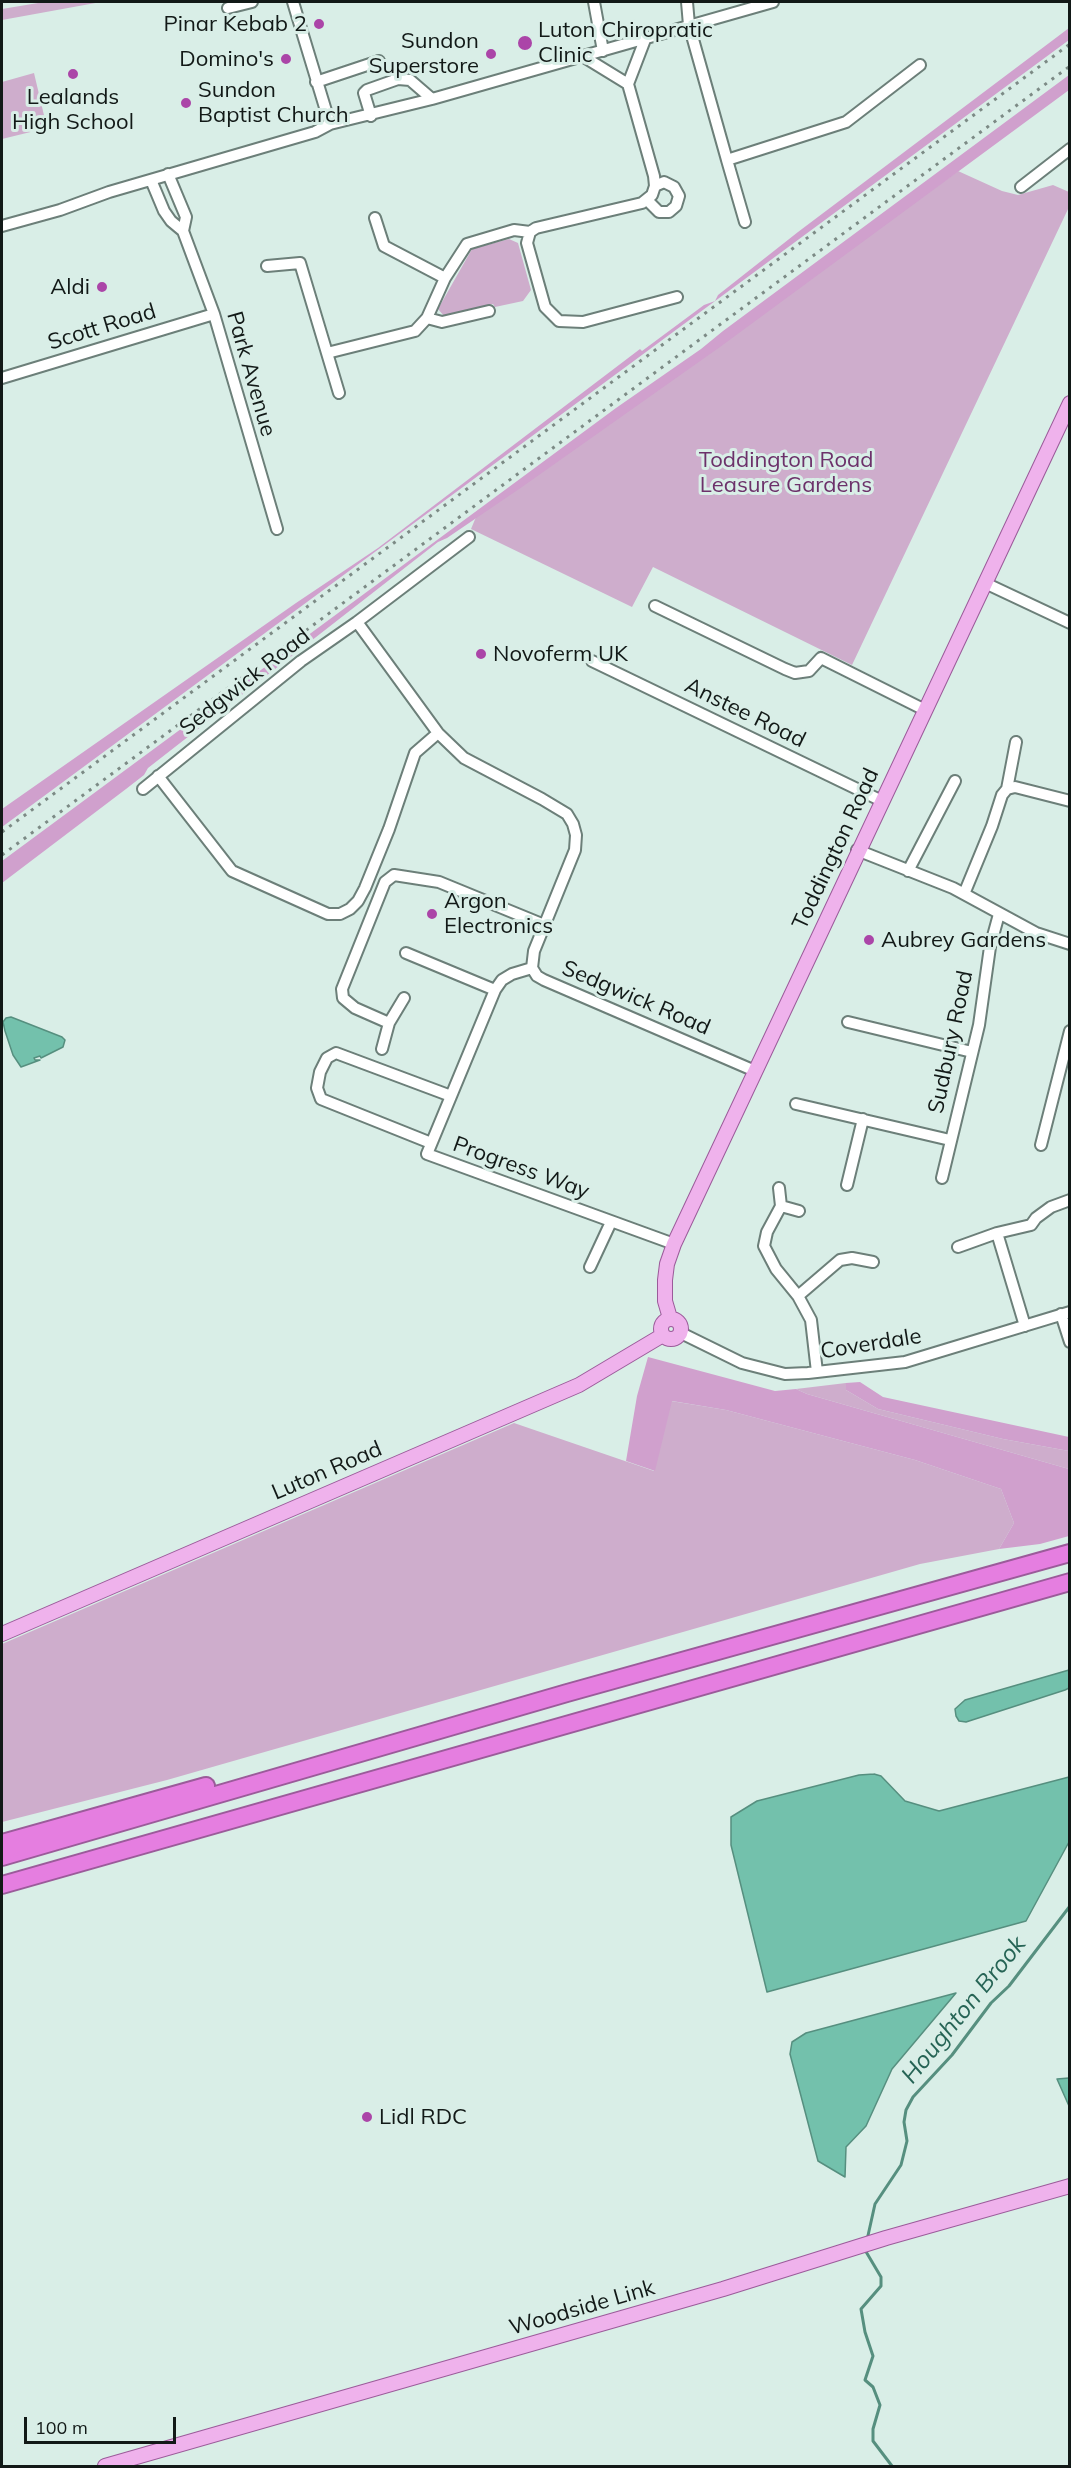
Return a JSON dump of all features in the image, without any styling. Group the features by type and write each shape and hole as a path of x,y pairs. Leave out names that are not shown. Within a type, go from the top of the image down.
{"highway":[{"path":"2,1857 567,1693 1070,1553"},
{"path":"2,1886 1070,1582"},
{"path":"2,1843 432,1724 567,1693"},
{"path":"2,1897 170,1838"}],"main road":[{"name":"Toddington Road","path":"670,1318 665,1301 665,1280 667,1264 674,1244 857,850 1069,406"},
{"path":"670,1318 676,1319 681,1324 681,1334 670,1339 663,1335 662,1325 670,1318"},
{"name":"Luton Road","path":"2,1634 579,1385 663,1335"},
{"name":"Woodside Link","path":"105,2466 723,2289 886,2238 1070,2186"}],"street":[{"path":"228,8 252,2"},
{"path":"293,2 330,124"},
{"path":"594,2 603,51"},
{"path":"687,2 689,25 746,222"},
{"path":"2,226 60,210 168,174 315,132 330,124 371,116 773,2"},
{"path":"646,37 628,84 655,186"},
{"path":"584,57 628,84"},
{"path":"316,82 379,61"},
{"path":"727,160 846,122 920,65"},
{"path":"371,116 364,93 398,79 410,80 432,99"},
{"path":"1021,187 1070,149"},
{"name":"Park Avenue","path":"168,174 186,217 183,231"},
{"name":"Park Avenue","path":"151,180 164,211 171,221 183,231 214,314 277,529"},
{"path":"327,353 415,331 427,318 445,278 467,244 514,230 530,232 536,228 647,200 655,186 664,182 674,187 679,196 676,206 669,212 659,212 647,200"},
{"path":"375,218 384,246 445,278"},
{"path":"530,232 527,243 538,286 545,307 559,321 584,322 677,297"},
{"path":"267,266 300,263 339,393"},
{"path":"427,318 442,322 489,311"},
{"name":"Scott Road","path":"2,378 214,314"},
{"name":"Sedgwick Road","path":"143,789 302,661 469,537"},
{"path":"985,583 1070,623"},
{"path":"655,606 795,673 809,671 820,658 925,710"},
{"name":"Sedgwick Road","path":"357,622 438,733 464,758 551,804 567,814 573,824 576,835 575,850 531,960 532,968 537,976 755,1071"},
{"name":"Anstee Road","path":"592,661 882,801"},
{"path":"158,776 232,871 328,914 340,914 350,909 358,901 365,888 389,829 415,753 438,733"},
{"path":"964,894 1002,795 1007,789 1016,742"},
{"path":"908,871 955,781"},
{"path":"1007,789 1015,787 1070,801"},
{"path":"857,850 964,894 1036,933 1070,944"},
{"path":"389,1023 355,1008 343,998 342,989 382,889 390,878 402,874 440,882 544,925"},
{"name":"Sudbury Road","path":"942,1178 983,1002 990,948 999,914"},
{"path":"406,953 495,990"},
{"name":"Progress Way","path":"532,968 512,974 502,980 495,990 427,1154 674,1244"},
{"path":"382,1049 389,1023 404,998"},
{"path":"848,1022 972,1052"},
{"path":"1041,1145 1070,1031"},
{"path":"431,1143 321,1099 316,1088 320,1072 327,1058 336,1053 451,1096"},
{"path":"796,1104 950,1140"},
{"path":"847,1185 863,1119"},
{"path":"779,1188 781,1206 767,1232 764,1246 776,1269 798,1296 811,1320 817,1372"},
{"path":"958,1247 997,1233 1031,1225 1036,1218 1051,1207 1070,1200"},
{"path":"781,1206 799,1211"},
{"path":"590,1267 611,1222"},
{"path":"997,1233 1025,1326"},
{"path":"798,1296 840,1260 852,1258 873,1262"},
{"path":"1065,1313 1070,1342"},
{"name":"Coverdale","path":"681,1334 742,1363 785,1374 905,1362 1065,1313"}],"green space":[{"path":"44,2 101,2 2,20 2,9"},
{"path":"34,73 47,128 2,139 2,82"},
{"name":"Toddington Road Leasure Gardens","path":"958,171 1002,191 1018,195 1053,185 1069,192 1069,207 852,665 653,567 632,607 471,529 476,517"},
{"path":"509,239 518,243 531,290 523,301 495,307 493,304 444,316 438,309 472,249"},
{"path":"846,1383 846,1390 878,1409 1003,1439 1069,1451 1069,1469 796,1389"},
{"path":"671,1401 726,1410 915,1460 1001,1489 1014,1523 999,1549 920,1564 167,1780 2,1822 2,1644 514,1423 654,1471"}],"shaded area":[{"path":"1069,28 1069,40 2,827 2,809 378,548 640,349 642,351 704,305 715,301 718,295 798,232"},
{"path":"1069,75 1069,90 720,347 522,487 438,542 148,768 144,775 2,883 2,861 616,408 701,349"},
{"path":"11,1017 62,1037 65,1040 63,1047 41,1058 40,1056 34,1058 40,1060 21,1067 13,1055 3,1022 6,1018"},
{"path":"648,1357 775,1391 796,1389 1069,1469 1069,1536 1040,1544 999,1549 1014,1523 1001,1489 915,1460 726,1410 672,1401 655,1471 626,1461 637,1396"},
{"path":"860,1382 883,1397 1069,1437 1069,1451 1003,1439 878,1409 846,1390 846,1383"},
{"path":"1069,1670 1069,1688 1065,1690 966,1722 959,1721 956,1716 955,1709 965,1700"},
{"path":"859,1775 881,1776 905,1801 939,1811 1069,1777 1069,1842 1026,1921 767,1992 731,1845 731,1817 757,1801"},
{"path":"956,1993 892,2069 866,2126 846,2147 845,2177 818,2161 790,2054 792,2042 806,2033"},
{"path":"1070,2078 1069,2106 1057,2079"}],"waterway":[{"name":"Houghton Brook","path":"867,2240 875,2204 901,2165 907,2141 904,2122 906,2110 913,2097 952,2055 991,2003 1009,1986 1070,1906"},
{"name":"Houghton Brook","path":"865,2250 881,2277 881,2286 861,2309 865,2332 873,2356 865,2380 873,2387 880,2405 873,2429 873,2441 892,2466"}],"railway":[{"path":"2,832 1070,44"},
{"path":"2,855 1070,66"}],"place":[{"name":"Pinar Kebab 2","path":"319,24"},
{"name":"Luton Chiropratic Clinic","path":"525,43"},
{"name":"Sundon Superstore","path":"491,54"},
{"name":"Domino's","path":"286,59"},
{"name":"Lealands High School","path":"73,74"},
{"name":"Sundon Baptist Church","path":"186,103"},
{"name":"Aldi","path":"102,287"},
{"name":"Novoferm UK","path":"481,654"},
{"name":"Argon Electronics","path":"432,914"},
{"name":"Aubrey Gardens","path":"869,940"},
{"name":"Lidl RDC","path":"367,2117"}]}
